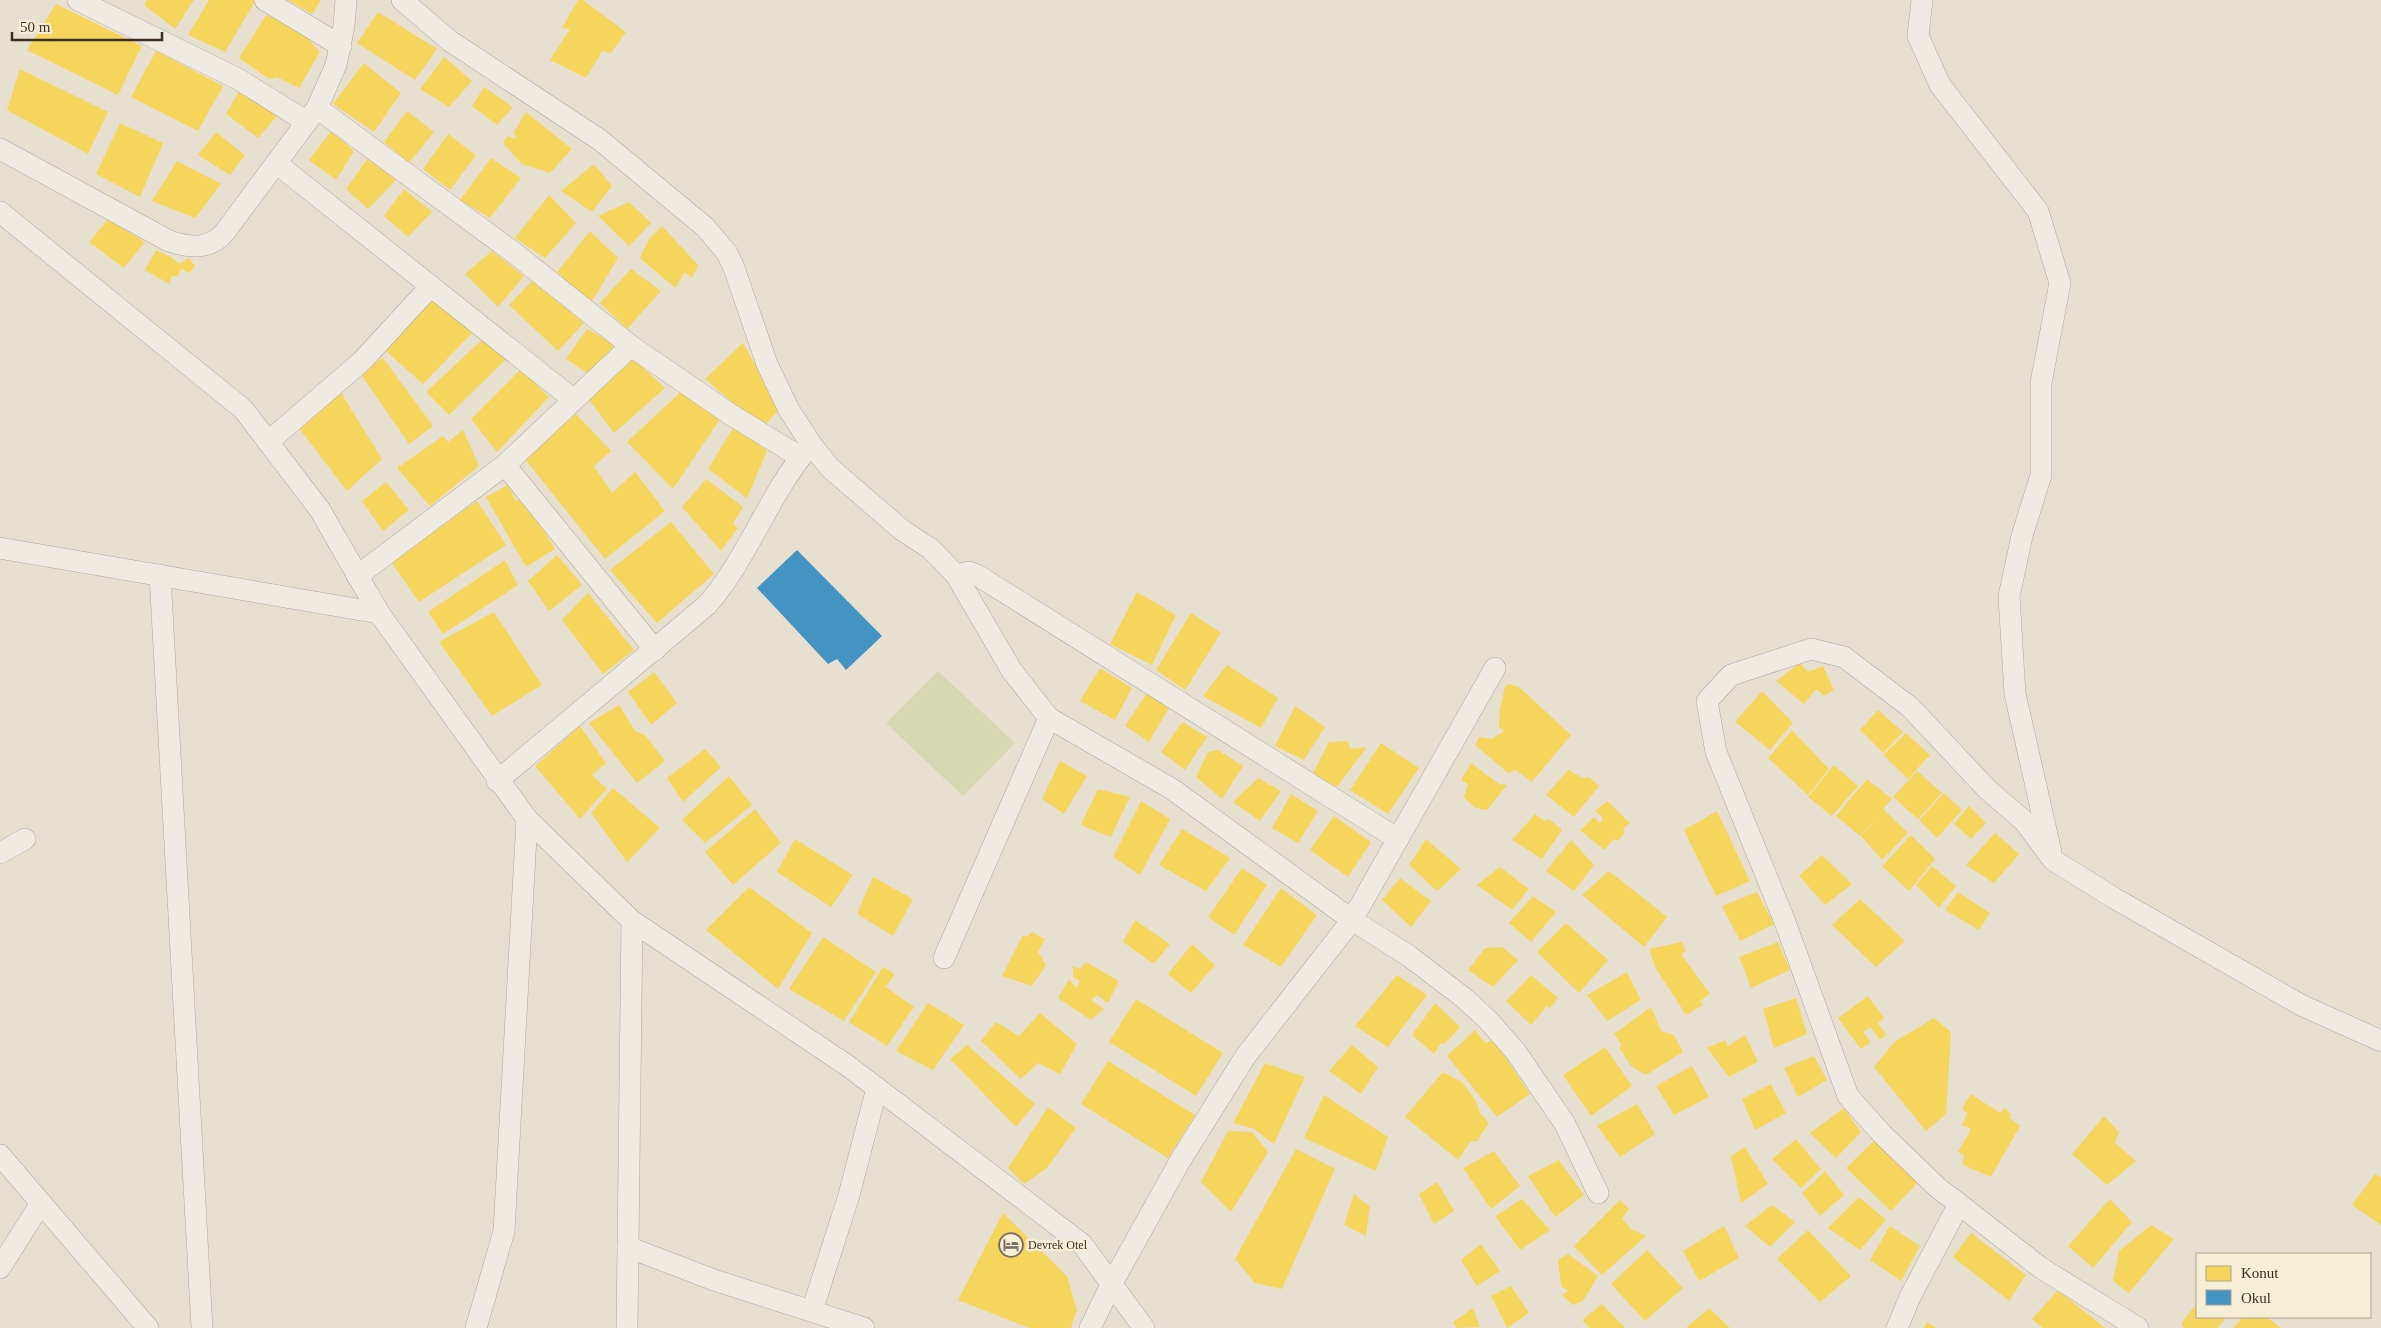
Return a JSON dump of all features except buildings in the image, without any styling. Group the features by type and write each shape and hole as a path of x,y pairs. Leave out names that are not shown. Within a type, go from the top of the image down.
{"street":[{"path":"78,0 312,115 513,252 631,346 730,414 806,450 830,468 902,530 931,549 956,576 1012,671 1049,718 1172,789 1352,920 1409,956 1464,998 1488,1020 1516,1052 1564,1124 1598,1193"},
{"path":"265,0 341,46"},
{"path":"0,149 162,237 177,244 193,247 206,246 220,238 312,115 328,87 341,46 346,0"},
{"path":"402,0 450,41 600,140 717,239 734,268 767,364 806,450"},
{"path":"1922,0 1918,36 1940,86 2038,211 2060,283 2041,383 2041,475 2022,536 2009,596 2015,694 2053,860"},
{"path":"276,163 574,400"},
{"path":"0,212 243,409 320,510 378,613 497,781 527,819 632,921 848,1066 1082,1244 1144,1328"},
{"path":"268,442 362,361 431,286"},
{"path":"357,576 505,465 631,346"},
{"path":"497,781 708,605 718,592 806,450"},
{"path":"505,465 655,650"},
{"path":"0,548 378,613"},
{"path":"956,576 969,572 977,575 1398,839"},
{"path":"160,575 202,1328"},
{"path":"2134,1327 2041,1268 1938,1188 1882,1134 1848,1096 1785,922 1716,752 1707,701 1731,675 1811,648 1844,657 1910,707 1987,789 2024,821 2053,860 2114,898 2301,1004 2381,1041"},
{"path":"1090,1328 1111,1285 1180,1161 1245,1057 1352,920 1495,668"},
{"path":"944,958 1049,718"},
{"path":"476,1328 504,1231 527,819"},
{"path":"0,853 25,839"},
{"path":"627,1328 632,921"},
{"path":"812,1311 849,1195 877,1088"},
{"path":"0,1155 148,1328"},
{"path":"0,1268 41,1203"},
{"path":"1897,1328 1910,1297 1958,1204"},
{"path":"628,1247 714,1280 864,1328"}],"green space":[{"path":"938,671 1015,743 963,796 886,723"}],"place":[{"name":"Devrek Otel","path":"1011,1245"}]}
